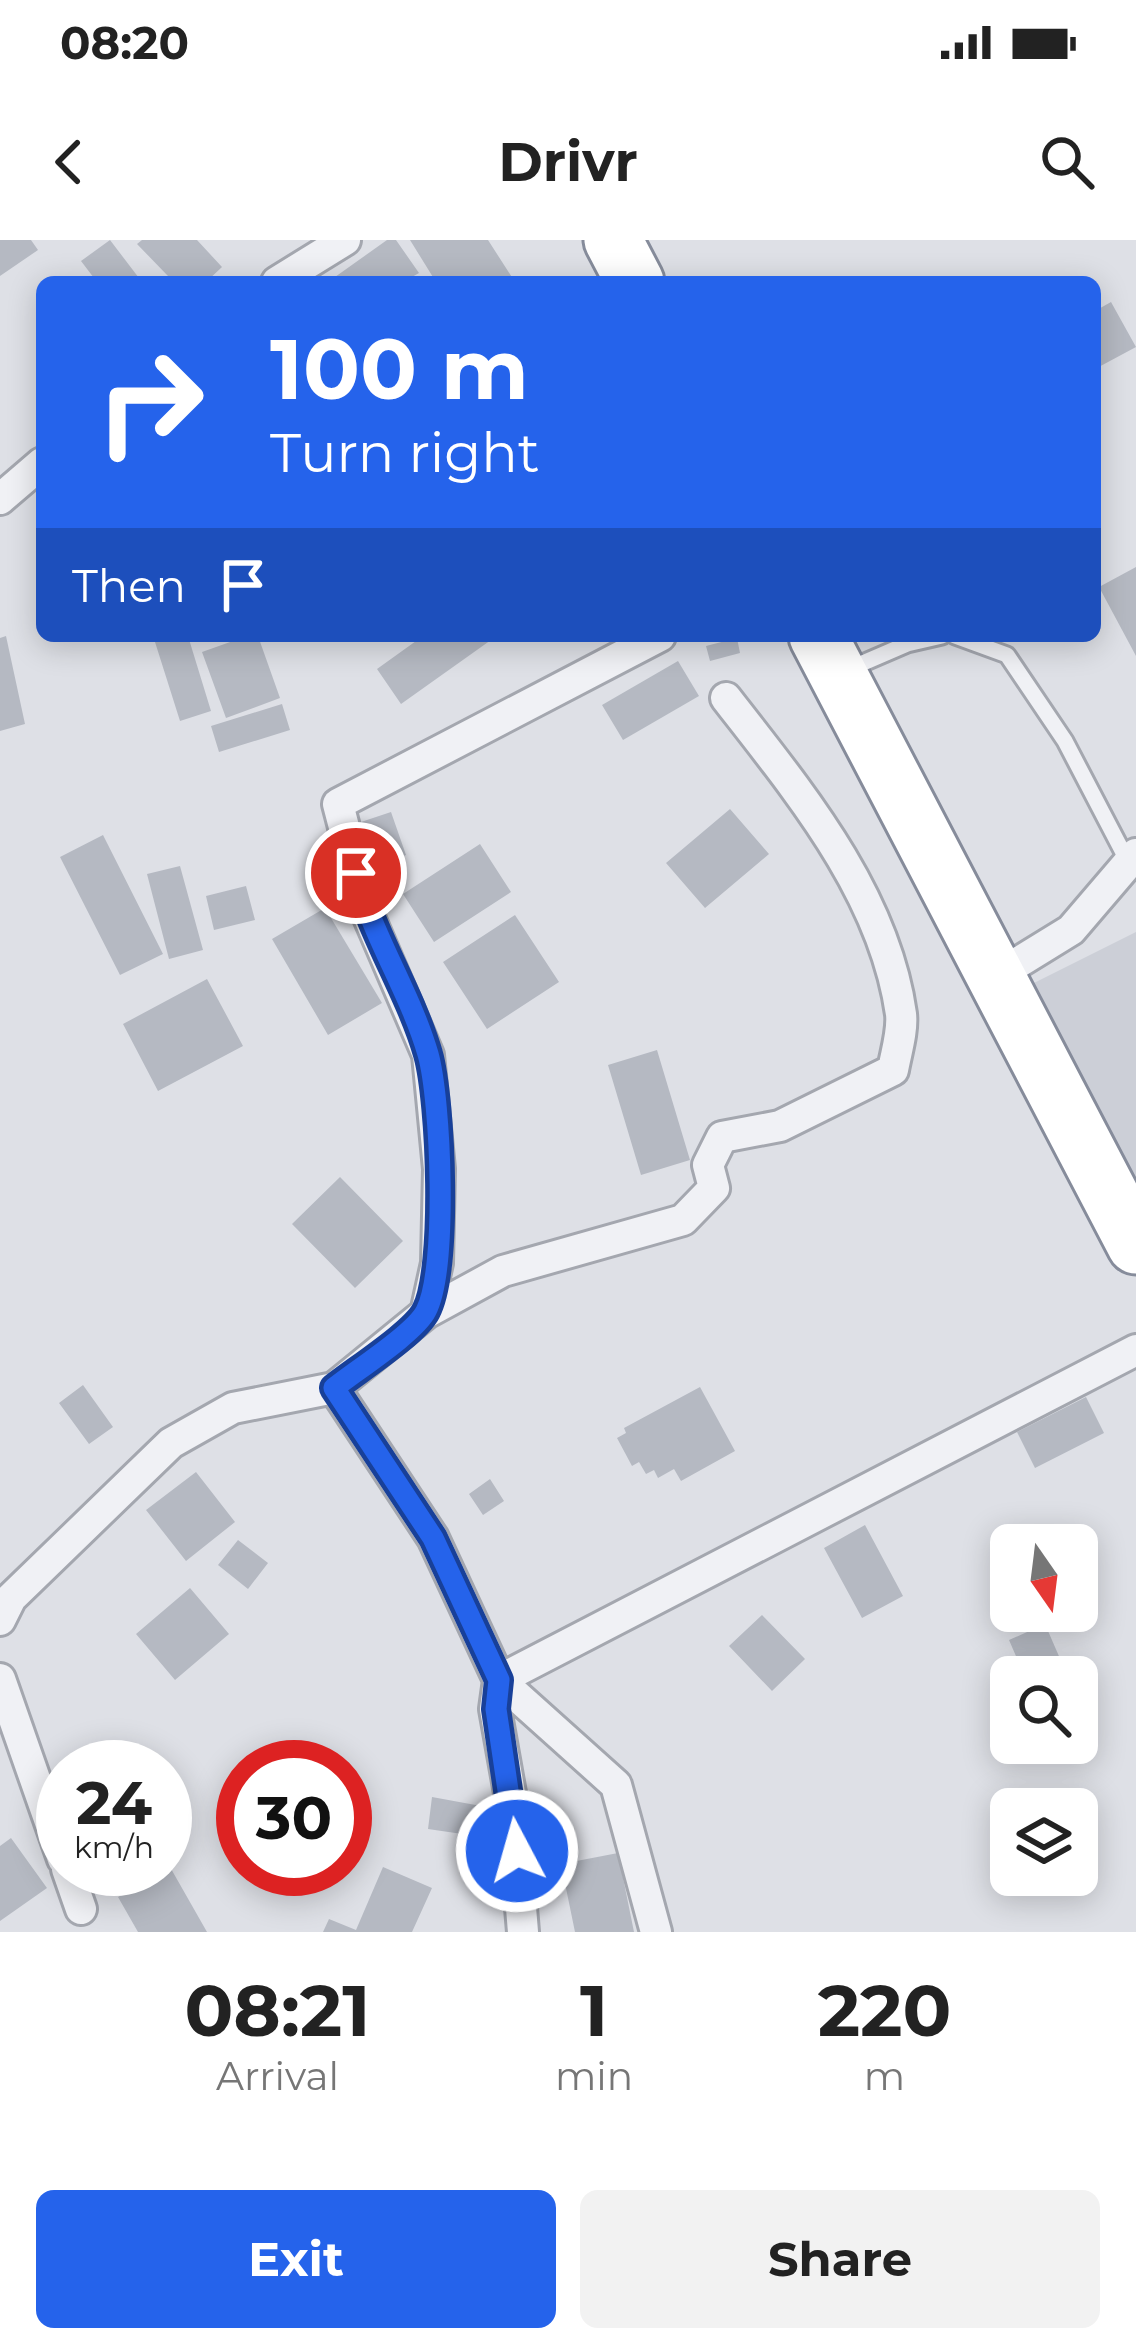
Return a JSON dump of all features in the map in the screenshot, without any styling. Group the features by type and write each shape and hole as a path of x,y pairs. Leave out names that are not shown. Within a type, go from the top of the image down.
{"highway":[{"path":"613,240 632,276"},
{"path":"828,655 1136,1245"}],"street":[{"path":"287,276 344,240"},
{"path":"0,499 36,468"},
{"path":"426,1313 437,1263 439,1169 428,1055 365,908 338,804 648,642"},
{"path":"0,1620 11,1598 171,1443 233,1408 334,1388 426,1313 503,1270 683,1220 714,1188 708,1165 722,1137 780,1126 893,1070 902,1018 876,919 797,790 726,698"},
{"path":"998,975 1071,930 1131,857"},
{"path":"499,1680 1136,1350"},
{"path":"334,1388 433,1538 499,1680 616,1785 656,1932"},
{"path":"0,1679 36,1782"},
{"path":"499,1680 496,1709 514,1810 523,1932"},
{"path":"76,1896 81,1909"}],"lane":[{"path":"828,655 916,642"},
{"path":"972,642 1007,655 1065,741 1131,857"}],"shaded area":[{"path":"1136,932 1136,1201 1030,985"}],"building":[{"path":"0,240 31,240 38,250 0,276"},
{"path":"110,240 137,276 92,276 81,261"},
{"path":"142,240 197,240 222,267 212,276 168,276 137,244"},
{"path":"387,240 396,240 419,273 414,276 336,276"},
{"path":"410,240 488,240 511,276 432,276"},
{"path":"1111,302 1136,347 1101,366 1101,308"},
{"path":"1136,567 1136,656 1101,591 1101,586"},
{"path":"6,636 25,724 0,731 0,638"},
{"path":"155,642 190,642 211,711 180,721"},
{"path":"230,642 260,642 280,698 226,718 202,652"},
{"path":"415,642 488,642 401,704 377,669"},
{"path":"738,642 740,653 710,661 706,646"},
{"path":"678,661 699,696 623,740 602,705"},
{"path":"282,704 290,730 219,752 211,726"},
{"path":"730,809 769,854 705,908 666,863"},
{"path":"391,812 406,855 374,866 358,823"},
{"path":"103,835 163,954 120,975 60,857"},
{"path":"480,844 511,892 434,942 403,894"},
{"path":"180,866 203,950 169,959 147,874"},
{"path":"246,886 255,920 214,930 206,896"},
{"path":"325,908 382,1003 328,1035 272,939"},
{"path":"515,915 559,982 487,1029 443,962"},
{"path":"207,979 243,1046 158,1091 123,1024"},
{"path":"657,1050 690,1160 641,1175 608,1065"},
{"path":"340,1177 403,1241 355,1288 292,1224"},
{"path":"83,1385 113,1427 89,1444 59,1403"},
{"path":"700,1387 735,1451 681,1481 674,1469 658,1478 654,1470 646,1474 639,1462 632,1466 617,1438 626,1433 624,1428"},
{"path":"1086,1397 1104,1433 1035,1468 1017,1432"},
{"path":"196,1472 235,1522 186,1561 146,1510"},
{"path":"490,1479 504,1501 483,1515 469,1494"},
{"path":"865,1525 903,1596 862,1618 824,1548"},
{"path":"238,1540 268,1563 248,1589 218,1565"},
{"path":"190,1588 229,1634 175,1680 136,1634"},
{"path":"762,1615 805,1659 772,1691 729,1646"},
{"path":"1027,1632 1048,1632 1059,1656 1016,1656 1009,1640"},
{"path":"432,1797 481,1806 476,1836 428,1829"},
{"path":"11,1838 36,1873 36,1896 0,1921 0,1846"},
{"path":"618,1853 634,1932 575,1932 561,1864"},
{"path":"383,1867 432,1888 412,1932 323,1932 329,1919 356,1930"},
{"path":"187,1896 207,1932 138,1932 118,1897"}],"route":[{"path":"356,873 365,908 428,1055 439,1169 437,1263 426,1313 334,1388 433,1538 499,1680 496,1709 517,1851"}]}
